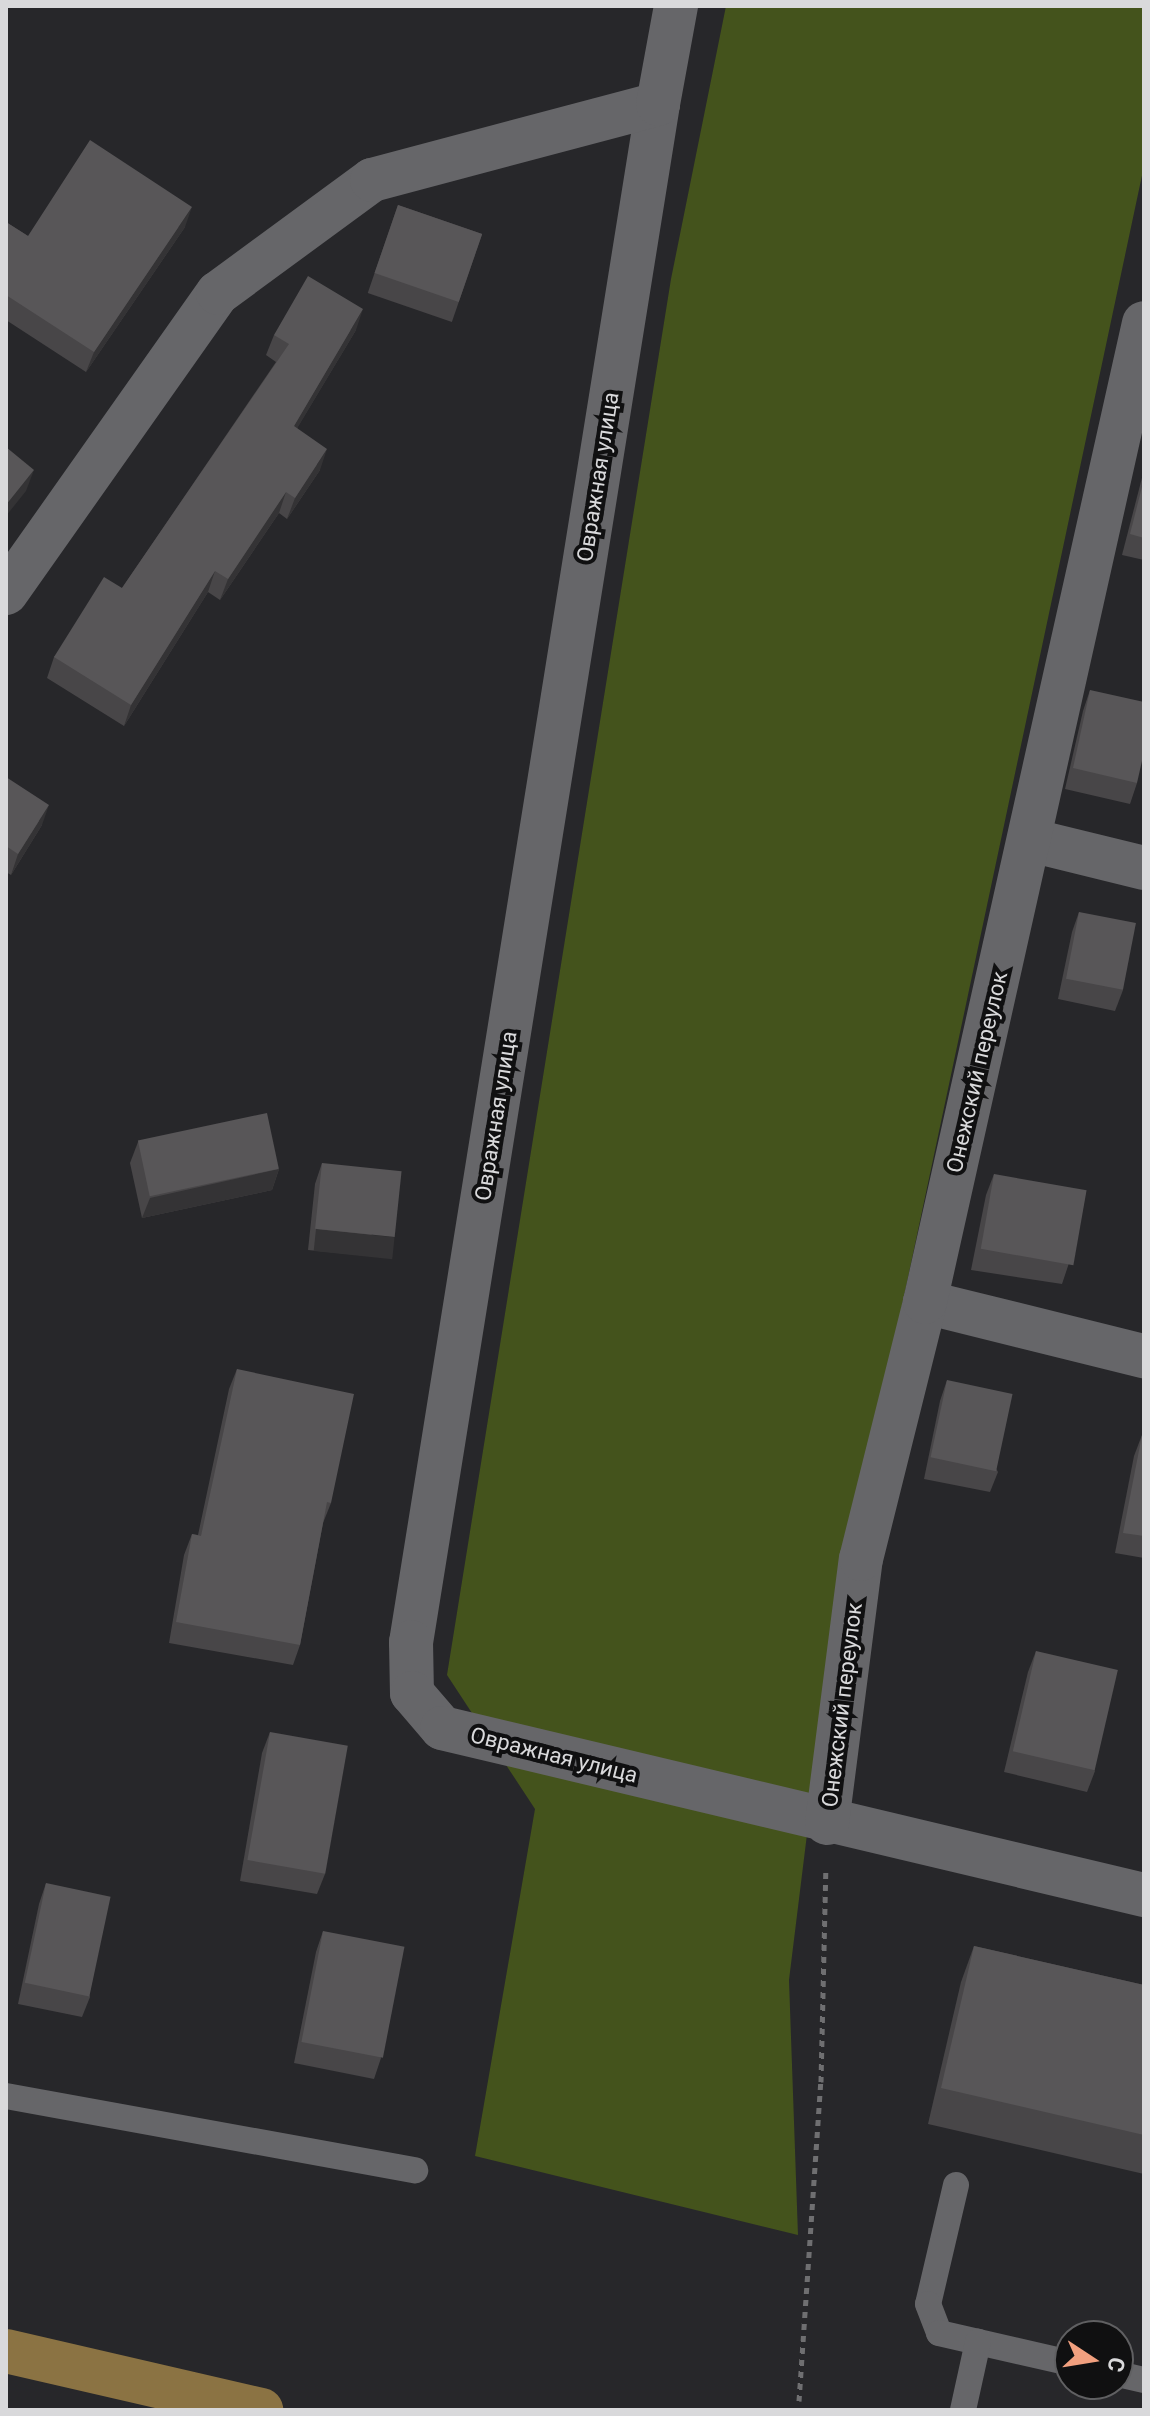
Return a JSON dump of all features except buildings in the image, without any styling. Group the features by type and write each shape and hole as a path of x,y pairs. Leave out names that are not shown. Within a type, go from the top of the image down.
{"main road":[{"path":"6,2351 261,2410"}],"street":[{"name":"Овражная улица","path":"676,6 411,1642 412,1693 442,1728 827,1823 1144,1895"},
{"path":"6,593 218,293 372,180 658,104"},
{"name":"Онежский переулок","path":"827,1823 861,1559 925,1302 1142,348"},
{"path":"1030,840 1144,868"},
{"path":"925,1302 1144,1356"}],"lane":[{"path":"6,2096 415,2170"},
{"path":"956,2185 928,2304 939,2333 1054,2359"},
{"path":"963,2410 978,2342"}],"path":[{"path":"799,2401 821,2082 827,1823"}],"green space":[{"path":"726,6 1144,6 1144,166 831,1640 789,1980 798,2235 475,2156 535,1809 447,1675 671,279"}]}
